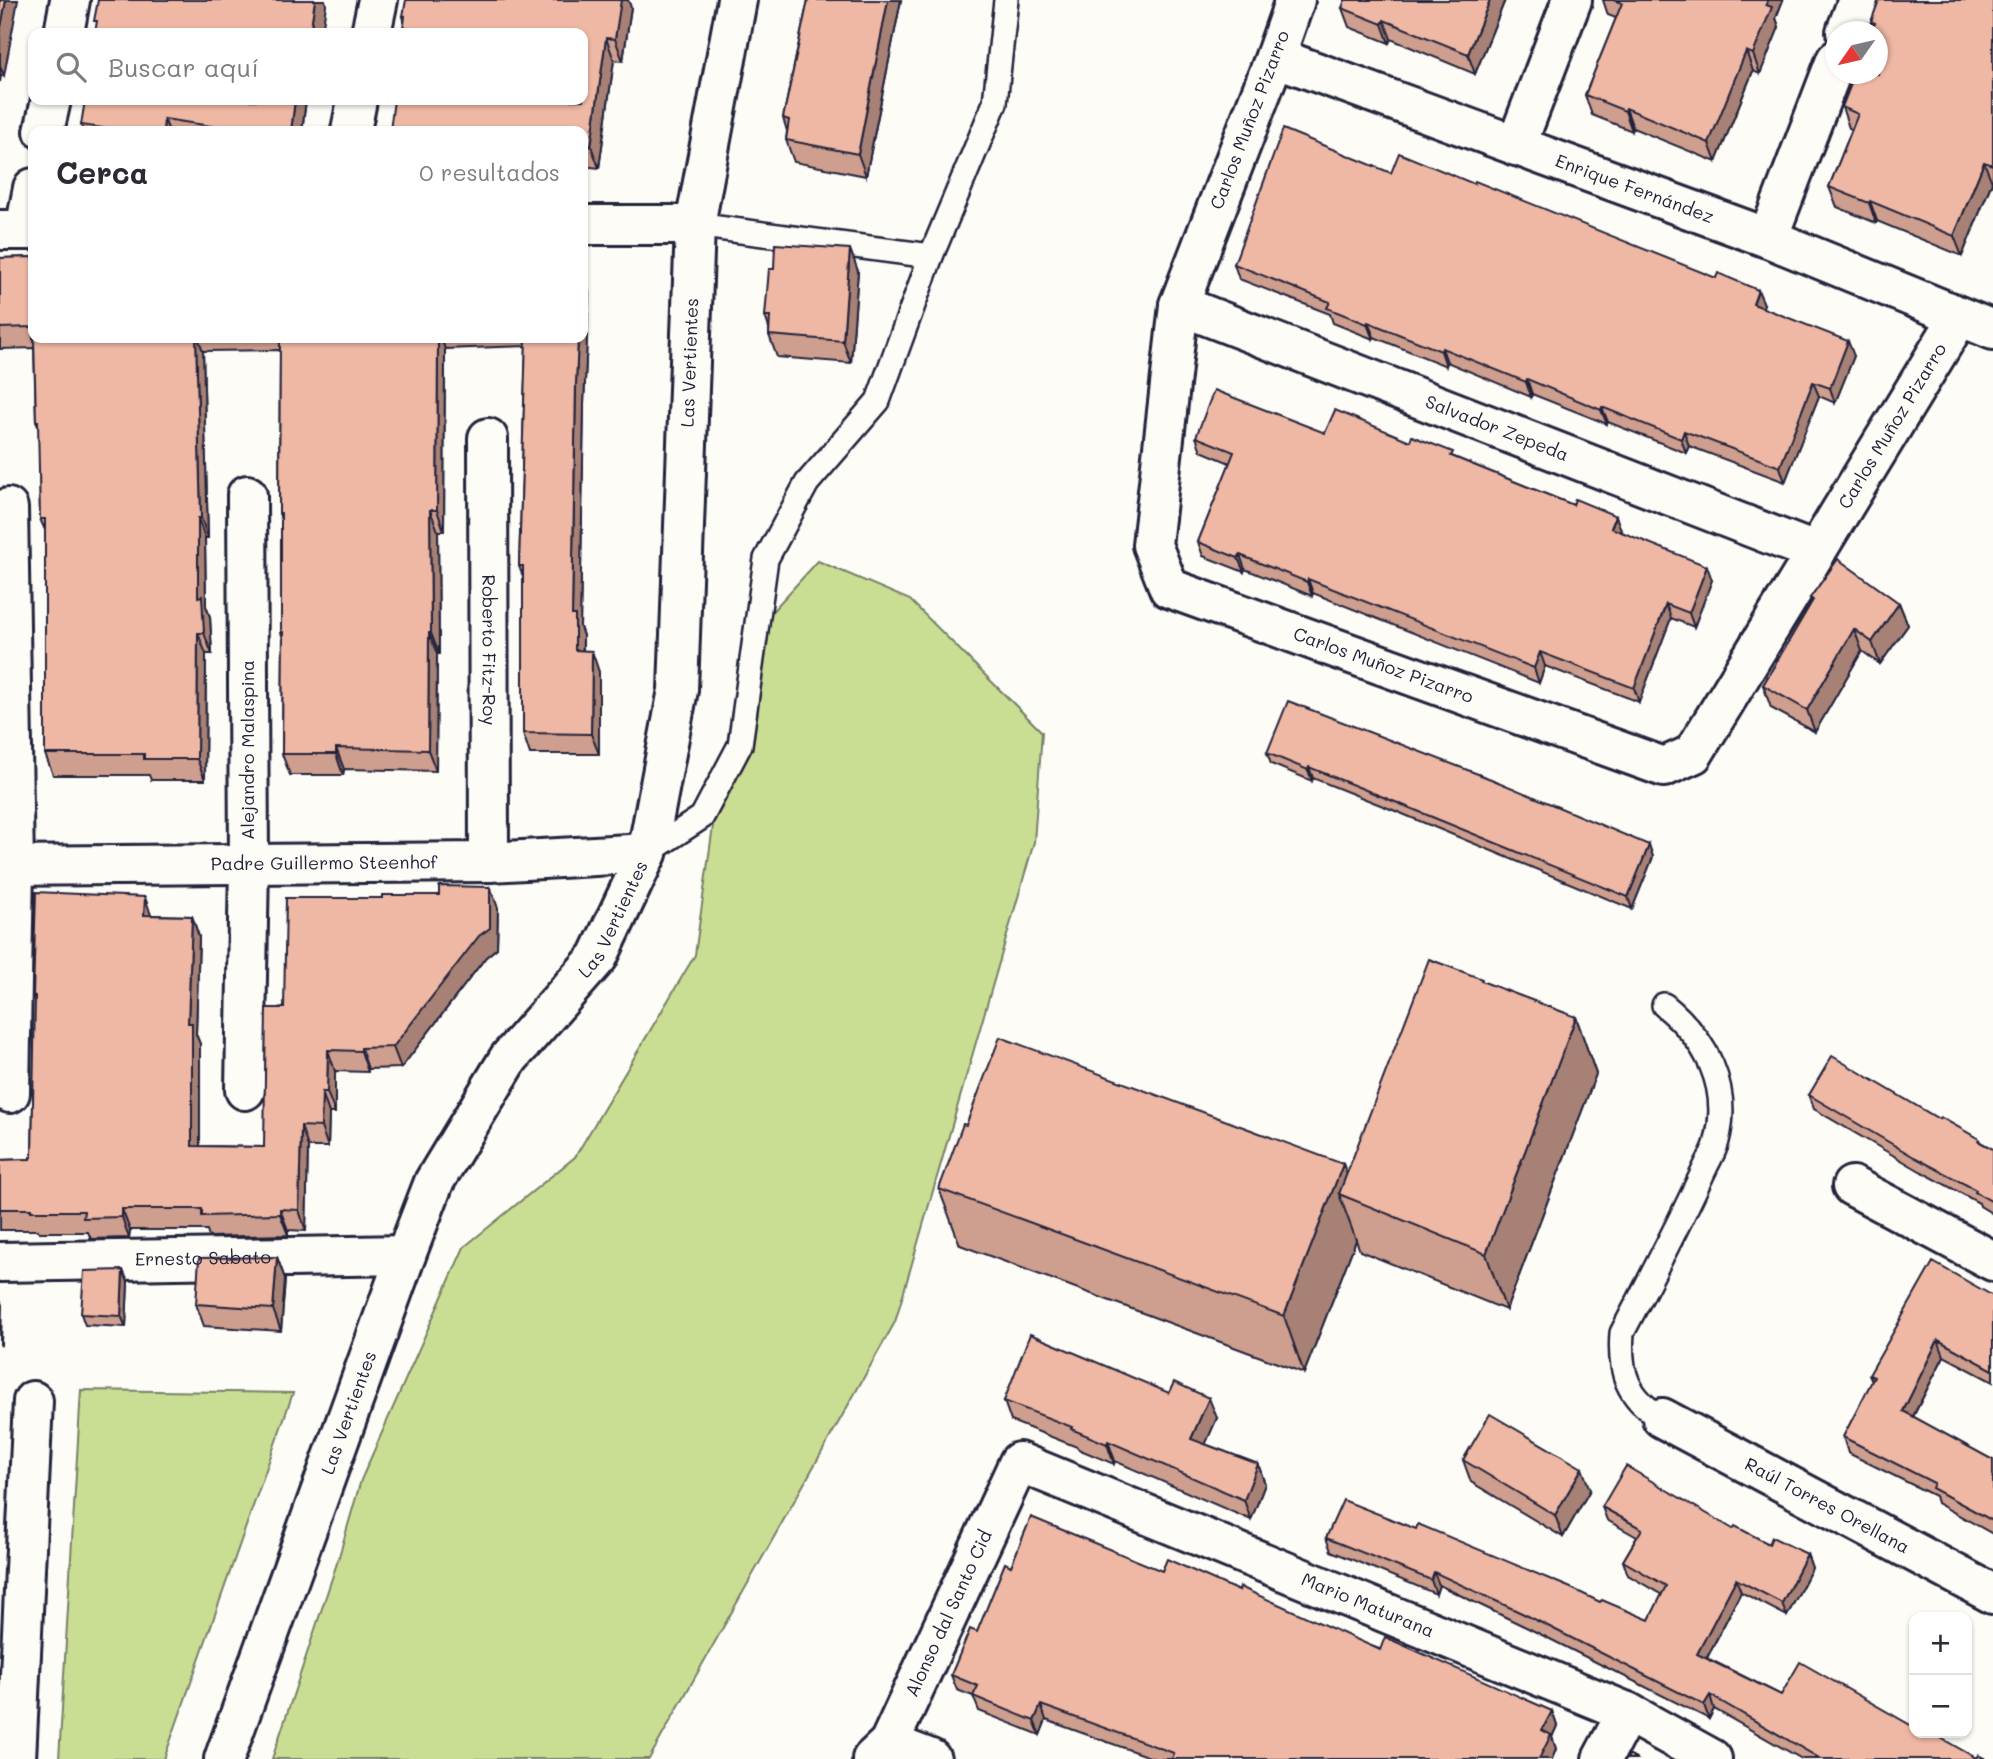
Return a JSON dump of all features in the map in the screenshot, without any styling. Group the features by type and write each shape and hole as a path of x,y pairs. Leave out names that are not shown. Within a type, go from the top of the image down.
{"street":[{"path":"65,28 70,0"},
{"path":"372,28 378,0"},
{"name":"Las Vertientes","path":"224,1759 434,1182 509,1058 598,957 647,853 678,690 695,225 737,0"},
{"name":"Carlos Muñoz Pizarro","path":"1294,0 1275,57 1179,305 1152,545 1169,587 1664,767 1693,754 1815,552 1976,323"},
{"path":"1516,146 1572,0"},
{"path":"1850,21 1858,0"},
{"name":"Enrique Fernández","path":"1275,57 1768,238 1976,323"},
{"path":"1768,238 1827,84"},
{"path":"45,126 50,105"},
{"path":"352,126 356,105"},
{"path":"19,230 28,203"},
{"path":"588,225 695,225"},
{"name":"Salvador Zepeda","path":"1179,305 1815,552"},
{"name":"Roberto Fitz-Roy","path":"488,438 489,862"},
{"name":"Alejandro Malaspina","path":"245,1090 249,864 247,495"},
{"path":"8,508 7,866 10,1093"},
{"name":"Padre Guillermo Steenhof","path":"7,866 489,862 647,853"},
{"path":"1852,1186 1993,1261"},
{"name":"Ernesto Sabato","path":"0,1262 406,1255"},
{"path":"16,1759 33,1401"},
{"name":"Raúl Torres Orellana","path":"1662,1418 1993,1594"},
{"name":"Mario Maturana","path":"1018,1462 1627,1712 1712,1759"},
{"name":"Alonso dal Santo Cid","path":"880,1751 1018,1462"},
{"path":"1602,1759 1627,1712"},
{"path":"880,1751 931,1759"}],"lane":[{"path":"647,853 702,817 740,745 766,559 807,483 878,401 930,256 995,103 1006,0"},
{"path":"695,225 930,256"},
{"path":"1662,1418 1651,1412 1629,1388 1620,1352 1622,1333 1717,1143 1720,1122 1720,1101 1713,1069 1697,1038 1682,1020 1664,1005"}],"green space":[{"path":"818,561 910,600 1042,732 1034,842 895,1322 649,1759 272,1759 338,1560 361,1480 464,1247 575,1157 695,955 719,783 757,628"},
{"path":"81,1390 293,1393 164,1759 59,1759"}],"building":[{"path":"0,0 6,0 0,32"},
{"path":"98,0 315,0 311,28 96,28 97,21 94,21"},
{"path":"406,0 621,0 615,39 606,38 591,146 588,146 588,126 391,126 393,105 588,105 588,28 404,28"},
{"path":"808,0 888,0 858,154 786,140 789,120 783,118"},
{"path":"1345,0 1490,0 1468,54 1384,20 1382,24 1342,8"},
{"path":"1613,0 1768,0 1766,5 1772,7 1753,54 1746,51 1709,143 1626,108 1625,111 1585,95 1622,3"},
{"path":"1879,0 1993,0 1993,165 1984,162 1954,236 1829,187 1858,114 1842,107 1851,84 1888,84 1888,21 1871,21"},
{"path":"84,105 294,105 292,126 210,126 164,119 163,126 81,125"},
{"path":"1283,129 1391,173 1399,153 1716,278 1718,273 1758,290 1753,304 1848,341 1830,388 1813,382 1780,467 1684,431 1681,439 1527,379 1526,382 1442,348 1441,351 1368,322 1367,324 1327,308 1330,302 1234,264"},
{"path":"775,244 850,249 843,341 769,335 770,316 765,316 769,269 774,269"},
{"path":"28,257 28,327 0,328 0,258"},
{"path":"34,343 196,343 201,518 198,518 198,597 202,596 204,633 198,633 197,759 144,759 144,754 45,754 45,519 40,519"},
{"path":"280,343 438,343 437,510 430,510 428,750 336,748 336,754 282,754 283,632 279,513"},
{"path":"526,343 578,343 572,615 575,615 575,650 592,651 591,734 523,733 523,566 519,566"},
{"path":"1214,390 1325,433 1335,410 1410,441 1412,436 1453,452 1451,456 1573,505 1575,499 1616,516 1611,528 1707,566 1689,613 1666,604 1634,688 1540,652 1534,668 1308,579 1307,582 1240,555 1238,558 1198,542 1234,452 1196,437"},
{"path":"1838,559 1899,603 1872,642 1854,629 1807,710 1763,685 1813,600 1810,598"},
{"path":"1288,701 1491,779 1649,845 1628,897 1309,767 1308,770 1267,753"},
{"path":"439,886 490,887 490,928 479,936 393,1047 361,1048 361,1051 328,1050 327,1092 322,1092 321,1127 301,1126 299,1210 280,1209 280,1214 202,1216 202,1209 122,1209 122,1217 83,1218 84,1211 0,1209 0,1160 32,1157 36,892 145,897 144,915 192,916 188,1023 192,1023 192,1146 264,1147 266,1008 284,1008 286,898 439,895"},
{"path":"1429,959 1576,1017 1486,1254 1339,1194"},
{"path":"1000,1037 1343,1164 1284,1316 939,1189"},
{"path":"1832,1056 1993,1149 1993,1202 1809,1095"},
{"path":"277,1257 273,1309 196,1304 199,1258"},
{"path":"1933,1262 1993,1296 1993,1370 1938,1340 1903,1411 1993,1460 1993,1521 1932,1488 1934,1483 1843,1437 1874,1377 1869,1375"},
{"path":"123,1270 121,1316 81,1314 84,1271"},
{"path":"1030,1334 1169,1393 1174,1382 1209,1398 1191,1439 1258,1464 1244,1500 1108,1441 1107,1444 1071,1429 1072,1427 1004,1401"},
{"path":"1490,1414 1582,1468 1555,1515 1463,1460"},
{"path":"1626,1466 1733,1529 1735,1526 1769,1544 1772,1537 1807,1554 1782,1603 1736,1579 1697,1654 1781,1695 1800,1662 1909,1724 1909,1738 1941,1738 1976,1758 1978,1755 1986,1759 1821,1759 1710,1695 1704,1705 1434,1572 1431,1580 1326,1538 1343,1500 1416,1529 1418,1524 1600,1602 1602,1600 1649,1620 1666,1586 1623,1561 1642,1529 1602,1507"},
{"path":"1031,1517 1162,1571 1167,1559 1239,1591 1240,1587 1380,1650 1385,1637 1552,1711 1542,1730 1551,1735 1539,1759 1172,1759 1174,1753 1041,1705 1034,1721 973,1696 978,1686 951,1675 970,1629 977,1632 1005,1563 1011,1566"}]}
